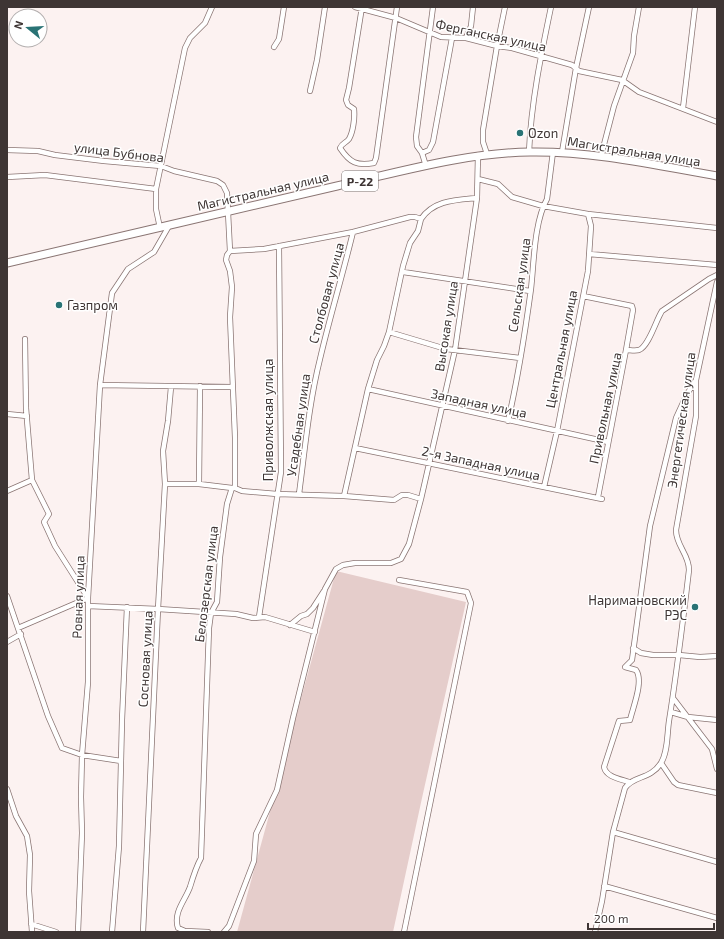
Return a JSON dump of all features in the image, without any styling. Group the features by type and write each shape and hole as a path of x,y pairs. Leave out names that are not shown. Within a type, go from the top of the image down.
{"highway":[{"name":"Магистральная улица","path":"7,264 478,155 562,152 601,156 717,176"}],"street":[{"path":"160,228 156,209 156,190 186,48 190,38 205,24 212,7"},
{"path":"274,47 279,39 284,7"},
{"path":"310,91 318,60 325,7"},
{"name":"Ферганская улица","path":"355,7 396,18 441,37 466,38 497,46 512,48 572,65 579,71 622,80"},
{"path":"362,8 346,100 348,105 354,110 352,132 348,140 342,143 340,148 346,157 354,163 365,165 374,163 376,158 397,7"},
{"path":"426,166 422,153 417,146 416,137 433,7"},
{"path":"466,38 471,26 473,7"},
{"path":"487,154 483,142 483,130 504,7"},
{"path":"529,152 529,133 541,56 551,7"},
{"path":"562,152 576,68 589,7"},
{"path":"601,156 622,80 630,65 639,7"},
{"path":"683,108 696,7"},
{"path":"422,153 429,150 433,142 452,38"},
{"path":"622,80 639,92 717,122"},
{"name":"улица Бубнова","path":"7,150 38,151 55,155 104,161 161,166 174,171 217,181 224,185 227,193 228,212"},
{"name":"Сельская улица","path":"508,421 515,392 538,225 543,206 547,199 553,152"},
{"name":"Высокая улица","path":"325,590 336,569 343,565 355,563 391,563 401,559 409,544 443,407 455,350 477,198 478,155"},
{"path":"7,177 45,175 156,190"},
{"path":"478,179 498,184 512,197 543,206 588,214 717,228"},
{"path":"344,496 368,389 377,360 389,332 403,272 403,266 410,243 418,231 421,219 426,211 437,204 477,198"},
{"name":"Белозерская улица","path":"208,932 185,931 178,928 176,921 178,909 189,889 201,858 209,628 211,613 217,602 220,557 227,504 234,488 235,438 230,317 232,287 226,257 230,251 228,212"},
{"name":"Центральная улица","path":"544,487 557,431 588,271 591,226 588,214"},
{"path":"230,251 264,249 353,232 410,217 421,219"},
{"name":"Ровная улица","path":"78,932 82,833 82,755 88,682 88,598 100,385 112,293 128,269 154,252 169,226"},
{"name":"Столбовая улица","path":"319,359 343,276 353,232"},
{"name":"Приволжская улица","path":"259,617 281,472 279,246"},
{"path":"589,254 717,265"},
{"path":"403,272 530,291"},
{"name":"Привольная улица","path":"600,498 608,442 626,350 639,350 643,347 650,337 662,311 717,275"},
{"name":"Энергетическая улица","path":"661,763 665,748 673,698 689,564 677,541 676,530 696,416 696,380 717,282"},
{"path":"583,296 632,306 633,310 626,350"},
{"path":"389,332 437,347 520,358"},
{"path":"18,628 88,598 55,546 44,522 49,514 32,480 27,416 25,339"},
{"name":"Усадебная улица","path":"299,494 312,397 319,359"},
{"path":"632,660 650,526 676,418 686,394 696,380"},
{"path":"100,385 232,387"},
{"path":"199,484 200,386"},
{"name":"Сосновая улица","path":"143,932 165,484 163,451 171,387"},
{"name":"Западная улица","path":"368,389 443,407 608,442"},
{"path":"7,414 27,416"},
{"name":"2-я Западная улица","path":"355,448 600,498"},
{"path":"7,491 32,480"},
{"path":"165,484 199,484 234,488 242,491 277,494 344,496 394,500 402,495 408,495 421,499"},
{"path":"399,580 467,592 471,603 404,932"},
{"path":"290,625 301,616 307,614 325,590"},
{"path":"224,932 229,926 254,860 256,834 277,790 293,718 325,590"},
{"path":"7,596 48,716 62,748 82,755 121,761"},
{"path":"88,606 127,607 265,617 315,632"},
{"path":"112,932 119,846 127,607"},
{"path":"7,642 21,634"},
{"path":"633,648 641,653 665,656 717,656"},
{"path":"629,782 605,772 604,767 619,721 630,720 634,707 639,676 636,670 625,667 641,653"},
{"path":"673,698 712,749 717,769"},
{"path":"671,712 688,718 717,720"},
{"path":"595,932 621,796 624,788 629,782 649,776 661,763 674,782 717,793"},
{"path":"7,789 16,816 27,836 30,855 29,891 32,932"},
{"path":"613,832 717,862"},
{"path":"604,886 717,918"},
{"path":"31,924 56,932"}],"shaded area":[{"path":"336,571 466,602 393,932 237,932"}],"place":[{"name":"Ozon","path":"520,133"},
{"name":"Газпром","path":"59,305"},
{"name":"Наримановский РЭС","path":"695,607"}]}
